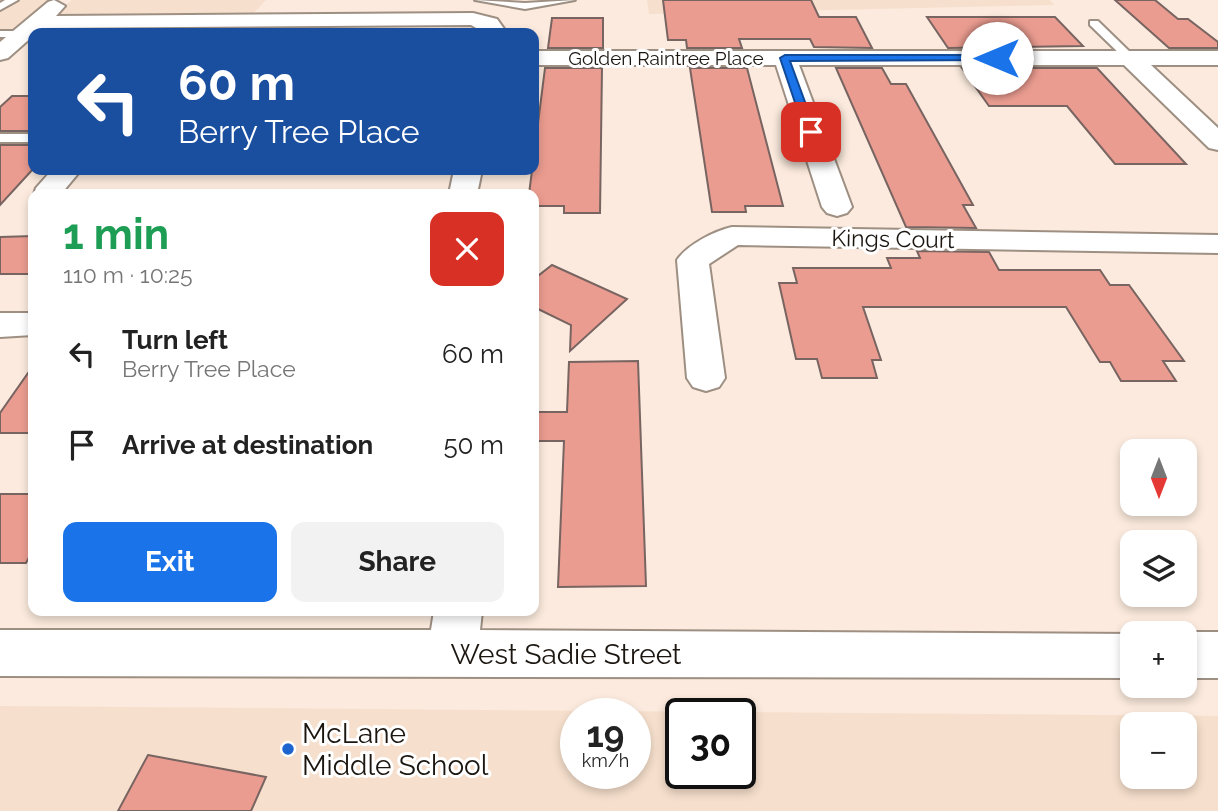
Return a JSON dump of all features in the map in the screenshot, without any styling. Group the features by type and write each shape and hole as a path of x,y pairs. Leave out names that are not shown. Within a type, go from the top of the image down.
{"street":[{"path":"29,28 62,0"},
{"path":"29,28 191,27 473,19 489,24 492,28"},
{"path":"0,53 28,29"},
{"name":"Golden Raintree Place","path":"539,58 1218,58"},
{"path":"785,58 836,207"},
{"path":"1130,58 1217,141"},
{"path":"50,189 63,175"},
{"name":"Kings Court","path":"706,378 693,260 732,236 1218,244"},
{"path":"0,325 28,324"},
{"name":"West Sadie Street","path":"0,653 455,632 1120,654"},
{"path":"1197,655 1218,655"}],"lane":[{"path":"0,7 13,0"},
{"path":"480,0 525,6 570,0"},
{"path":"1094,23 1130,58"},
{"path":"0,34 28,28"},
{"path":"0,138 28,138"}],"shaded area":[{"path":"0,0 52,0 0,43"},
{"path":"72,0 266,0 246,21 174,28 40,28"},
{"path":"647,0 1050,0 1054,5 649,14"},
{"name":"McLane Middle School","path":"0,706 560,711 560,789 651,789 651,711 665,711 665,789 756,789 756,712 1120,715 1120,789 1197,789 1197,716 1218,716 1218,811 0,811"}],"building":[{"path":"663,0 811,0 819,17 856,17 872,48 814,47 810,39 739,39 742,48 687,48 686,40 668,40"},
{"path":"1115,0 1155,0 1178,19 1188,19 1218,42 1218,48 1169,48"},
{"path":"927,17 1055,17 1083,46 948,48"},
{"path":"552,18 603,18 603,48 548,48"},
{"path":"545,68 602,68 600,213 564,213 564,206 539,206 539,189 530,189 531,175 539,175 539,115"},
{"path":"690,68 747,68 783,206 745,206 746,212 712,212"},
{"path":"836,68 882,68 891,84 906,84 973,205 963,205 976,228 906,227"},
{"path":"962,68 1097,68 1186,164 1115,164 1067,106 989,106"},
{"path":"12,96 28,96 28,131 0,131 0,107"},
{"path":"0,145 28,145 28,174 0,205"},
{"path":"28,236 28,274 0,274 0,237"},
{"path":"917,251 989,252 999,270 1100,270 1110,285 1129,285 1184,361 1163,361 1176,381 1121,381 1110,362 1100,362 1066,307 863,307 881,360 872,360 877,378 822,378 817,359 796,359 779,283 797,283 793,268 891,268 887,258 920,258"},
{"path":"552,265 627,299 570,351 571,325 539,309 539,275"},
{"path":"638,361 646,586 558,587 564,441 539,441 539,412 567,412 569,362"},
{"path":"28,373 28,433 0,433 0,413"},
{"path":"0,494 28,494 28,559 26,563 0,563"},
{"path":"148,755 266,777 251,811 118,811"}],"place":[{"name":"McLane Middle School","path":"288,749"}],"route":[{"path":"811,132 785,58 997,58"}]}
